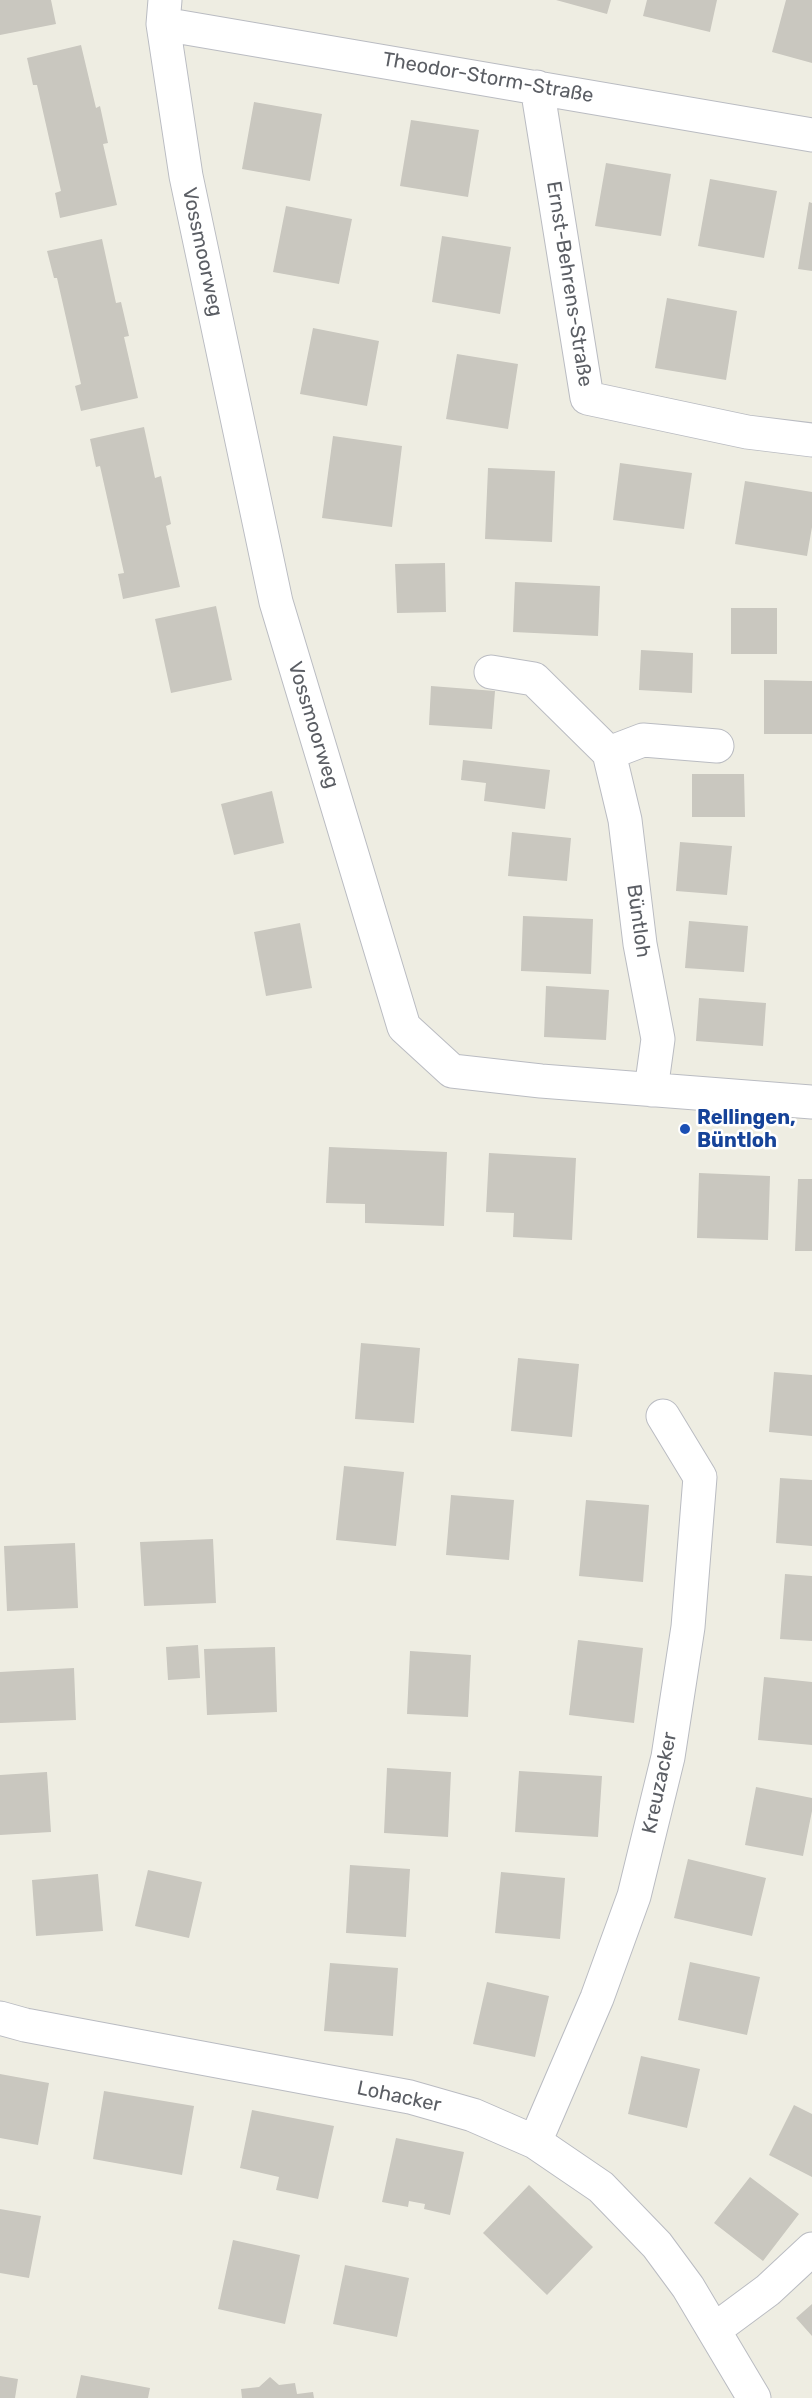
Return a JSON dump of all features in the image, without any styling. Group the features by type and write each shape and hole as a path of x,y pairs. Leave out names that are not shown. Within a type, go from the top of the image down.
{"street":[{"name":"Theodor-Storm-Straße","path":"164,12 537,87 812,135"},
{"name":"Vossmoorweg","path":"164,12 186,176 276,602 404,1027 452,1071 651,1090 812,1102"},
{"name":"Ernst-Behrens-Straße","path":"537,87 587,398 747,432 812,440"},
{"path":"491,672 534,679 609,753 643,740 717,746"},
{"name":"Büntloh","path":"609,753 625,820 640,944 658,1039 651,1090"},
{"name":"Kreuzacker","path":"535,2142 597,1998 634,1896 668,1757 688,1627 700,1477 663,1416"},
{"name":"Lohacker","path":"0,2018 26,2025 410,2097 473,2115 535,2142 601,2187 657,2245 688,2287 754,2398"},
{"path":"714,2330 768,2290 812,2249"}],"building":[{"path":"0,0 51,0 56,24 0,35"},
{"path":"556,0 611,0 607,14"},
{"path":"647,0 717,0 710,32 643,16"},
{"path":"786,0 812,0 812,63 772,52"},
{"path":"81,45 96,108 100,106 108,143 103,144 117,205 60,218 55,193 61,191 37,85 33,85 27,58"},
{"path":"254,102 322,114 310,181 242,169"},
{"path":"411,120 479,130 468,197 400,186"},
{"path":"606,163 671,174 661,236 595,226"},
{"path":"710,179 777,191 764,258 698,246"},
{"path":"809,202 812,203 812,271 798,269"},
{"path":"286,206 352,219 339,284 273,272"},
{"path":"442,236 511,247 500,314 432,302"},
{"path":"102,239 116,303 121,302 129,336 124,337 138,398 81,411 75,386 81,384 57,278 54,278 47,251"},
{"path":"667,298 737,311 726,380 655,368"},
{"path":"313,328 379,341 367,406 300,394"},
{"path":"457,354 518,364 508,429 446,419"},
{"path":"144,427 155,478 161,476 171,524 166,526 180,587 123,599 118,574 124,573 100,466 96,467 90,439"},
{"path":"333,436 402,446 392,527 322,518"},
{"path":"620,463 692,473 684,529 613,520"},
{"path":"488,468 555,471 552,542 485,539"},
{"path":"745,481 812,492 812,527 807,556 735,544"},
{"path":"445,563 446,612 397,613 395,564"},
{"path":"515,582 600,586 598,636 513,632"},
{"path":"216,606 232,680 171,693 155,619"},
{"path":"731,608 777,608 777,654 731,654"},
{"path":"641,650 693,653 692,693 639,690"},
{"path":"764,680 812,681 812,734 764,734"},
{"path":"431,686 495,691 492,729 429,725"},
{"path":"463,760 550,770 545,809 484,801 486,783 461,780"},
{"path":"692,774 744,774 745,817 692,817"},
{"path":"272,791 284,843 234,855 221,804"},
{"path":"512,832 571,838 567,881 508,876"},
{"path":"680,842 732,846 727,895 676,891"},
{"path":"523,916 593,919 591,974 521,971"},
{"path":"689,921 748,926 744,972 685,968"},
{"path":"300,923 312,988 266,996 254,932"},
{"path":"546,986 609,990 606,1040 544,1037"},
{"path":"699,998 766,1003 763,1046 696,1041"},
{"path":"329,1147 447,1152 444,1226 365,1223 365,1204 326,1203"},
{"path":"489,1153 576,1158 572,1240 513,1237 514,1213 486,1212"},
{"path":"699,1173 770,1176 768,1240 697,1238"},
{"path":"798,1179 812,1179 812,1251 795,1251"},
{"path":"361,1343 420,1348 414,1423 355,1419"},
{"path":"518,1358 579,1364 572,1437 511,1431"},
{"path":"774,1372 812,1375 812,1436 769,1432"},
{"path":"344,1466 404,1472 396,1546 336,1540"},
{"path":"780,1478 812,1480 812,1546 776,1543"},
{"path":"451,1495 514,1500 509,1560 446,1555"},
{"path":"586,1500 649,1505 643,1582 579,1576"},
{"path":"213,1539 216,1603 144,1606 140,1542"},
{"path":"75,1543 78,1608 7,1611 4,1546"},
{"path":"785,1574 812,1576 812,1641 780,1639"},
{"path":"578,1640 643,1648 634,1723 569,1715"},
{"path":"198,1645 200,1678 168,1680 166,1647"},
{"path":"275,1647 277,1712 207,1715 204,1649"},
{"path":"410,1651 471,1655 468,1717 407,1714"},
{"path":"74,1668 76,1720 0,1723 0,1672"},
{"path":"764,1677 812,1682 812,1745 758,1740"},
{"path":"387,1768 451,1772 448,1837 384,1833"},
{"path":"519,1771 602,1776 598,1837 515,1832"},
{"path":"47,1772 51,1832 0,1835 0,1775"},
{"path":"756,1787 812,1798 812,1811 803,1856 745,1845"},
{"path":"688,1859 766,1878 752,1936 674,1918"},
{"path":"350,1865 410,1869 406,1937 346,1933"},
{"path":"148,1870 202,1882 189,1938 135,1926"},
{"path":"501,1872 565,1878 560,1939 495,1933"},
{"path":"98,1874 103,1931 36,1936 32,1880"},
{"path":"690,1962 760,1977 747,2035 678,2020"},
{"path":"330,1963 398,1968 393,2036 324,2031"},
{"path":"487,1982 549,1996 535,2057 473,2044"},
{"path":"641,2056 700,2069 687,2128 628,2114"},
{"path":"0,2074 49,2083 38,2145 0,2138"},
{"path":"104,2091 194,2106 182,2175 93,2159"},
{"path":"794,2105 812,2114 812,2177 769,2155"},
{"path":"252,2110 334,2126 318,2199 276,2190 279,2177 240,2168"},
{"path":"396,2138 464,2152 450,2215 424,2209 425,2204 409,2201 408,2207 382,2202"},
{"path":"750,2177 799,2214 763,2261 714,2223"},
{"path":"529,2185 593,2247 547,2295 483,2233"},
{"path":"0,2209 41,2216 29,2278 0,2273"},
{"path":"233,2240 300,2255 285,2324 218,2309"},
{"path":"345,2265 409,2278 397,2337 333,2324"},
{"path":"812,2304 812,2336 796,2318"},
{"path":"81,2375 150,2388 148,2398 76,2398"},
{"path":"0,2376 18,2379 15,2398 0,2398"},
{"path":"270,2377 279,2385 295,2383 297,2394 313,2392 314,2398 242,2398 241,2389 259,2387"}],"place":[{"name":"Rellingen, Büntloh","path":"685,1129"}]}
